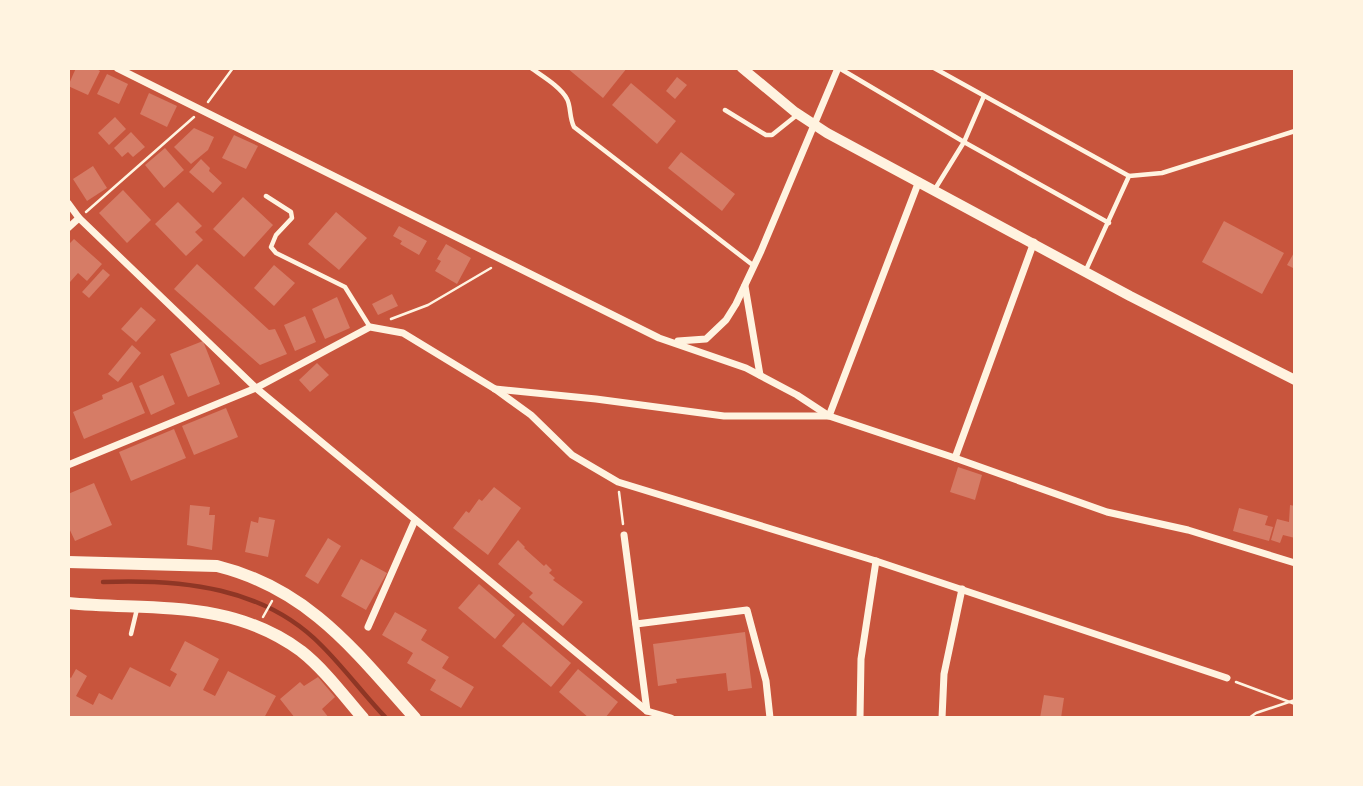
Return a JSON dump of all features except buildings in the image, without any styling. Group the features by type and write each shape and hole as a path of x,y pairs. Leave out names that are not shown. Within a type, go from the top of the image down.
{"main road":[{"path":"68,562 218,566 237,570 282,590 319,616 383,680 415,718"},
{"path":"68,603 190,609 245,621 284,640 303,653 363,718"}],"street":[{"path":"117,68 659,338 747,368 830,416 1107,512 1188,530 1295,563"},
{"path":"742,68 814,125 1130,296 1295,380"},
{"path":"659,338 686,342 706,339 726,320 754,266 839,68"},
{"path":"830,416 919,181"},
{"path":"68,203 79,218 256,388 647,711 671,718"},
{"path":"68,228 79,218"},
{"path":"955,458 1034,243"},
{"path":"745,284 760,375"},
{"path":"68,466 256,388 370,327 403,333 495,389 531,415 572,455 618,482 876,561 1227,678"},
{"path":"495,389 724,416 830,416"},
{"path":"368,627 415,520"},
{"path":"624,535 647,711"},
{"path":"860,718 862,659 876,561"},
{"path":"942,718 944,674 962,589"},
{"path":"636,624 747,610 766,681 770,718"}],"lane":[{"path":"531,68 564,94 569,102 569,115 574,127 754,266"},
{"path":"839,68 1109,223"},
{"path":"934,68 1129,176 1162,173 1295,131"},
{"path":"935,190 964,142 984,96"},
{"path":"725,110 766,135 772,135 798,114"},
{"path":"1086,270 1129,176"},
{"path":"266,196 291,212 292,218 276,234 271,247 276,253 345,287 370,327"},
{"path":"131,634 137,608"}],"path":[{"path":"79,218 201,110 233,68"},
{"path":"370,327 428,305 503,261"},
{"path":"618,482 624,535"},
{"path":"262,618 276,593"},
{"path":"1227,678 1289,702"},
{"path":"1249,718 1256,713 1295,702"}],"waterway":[{"path":"103,582 192,585 248,599 275,611 299,626 322,646 386,718"}]}
